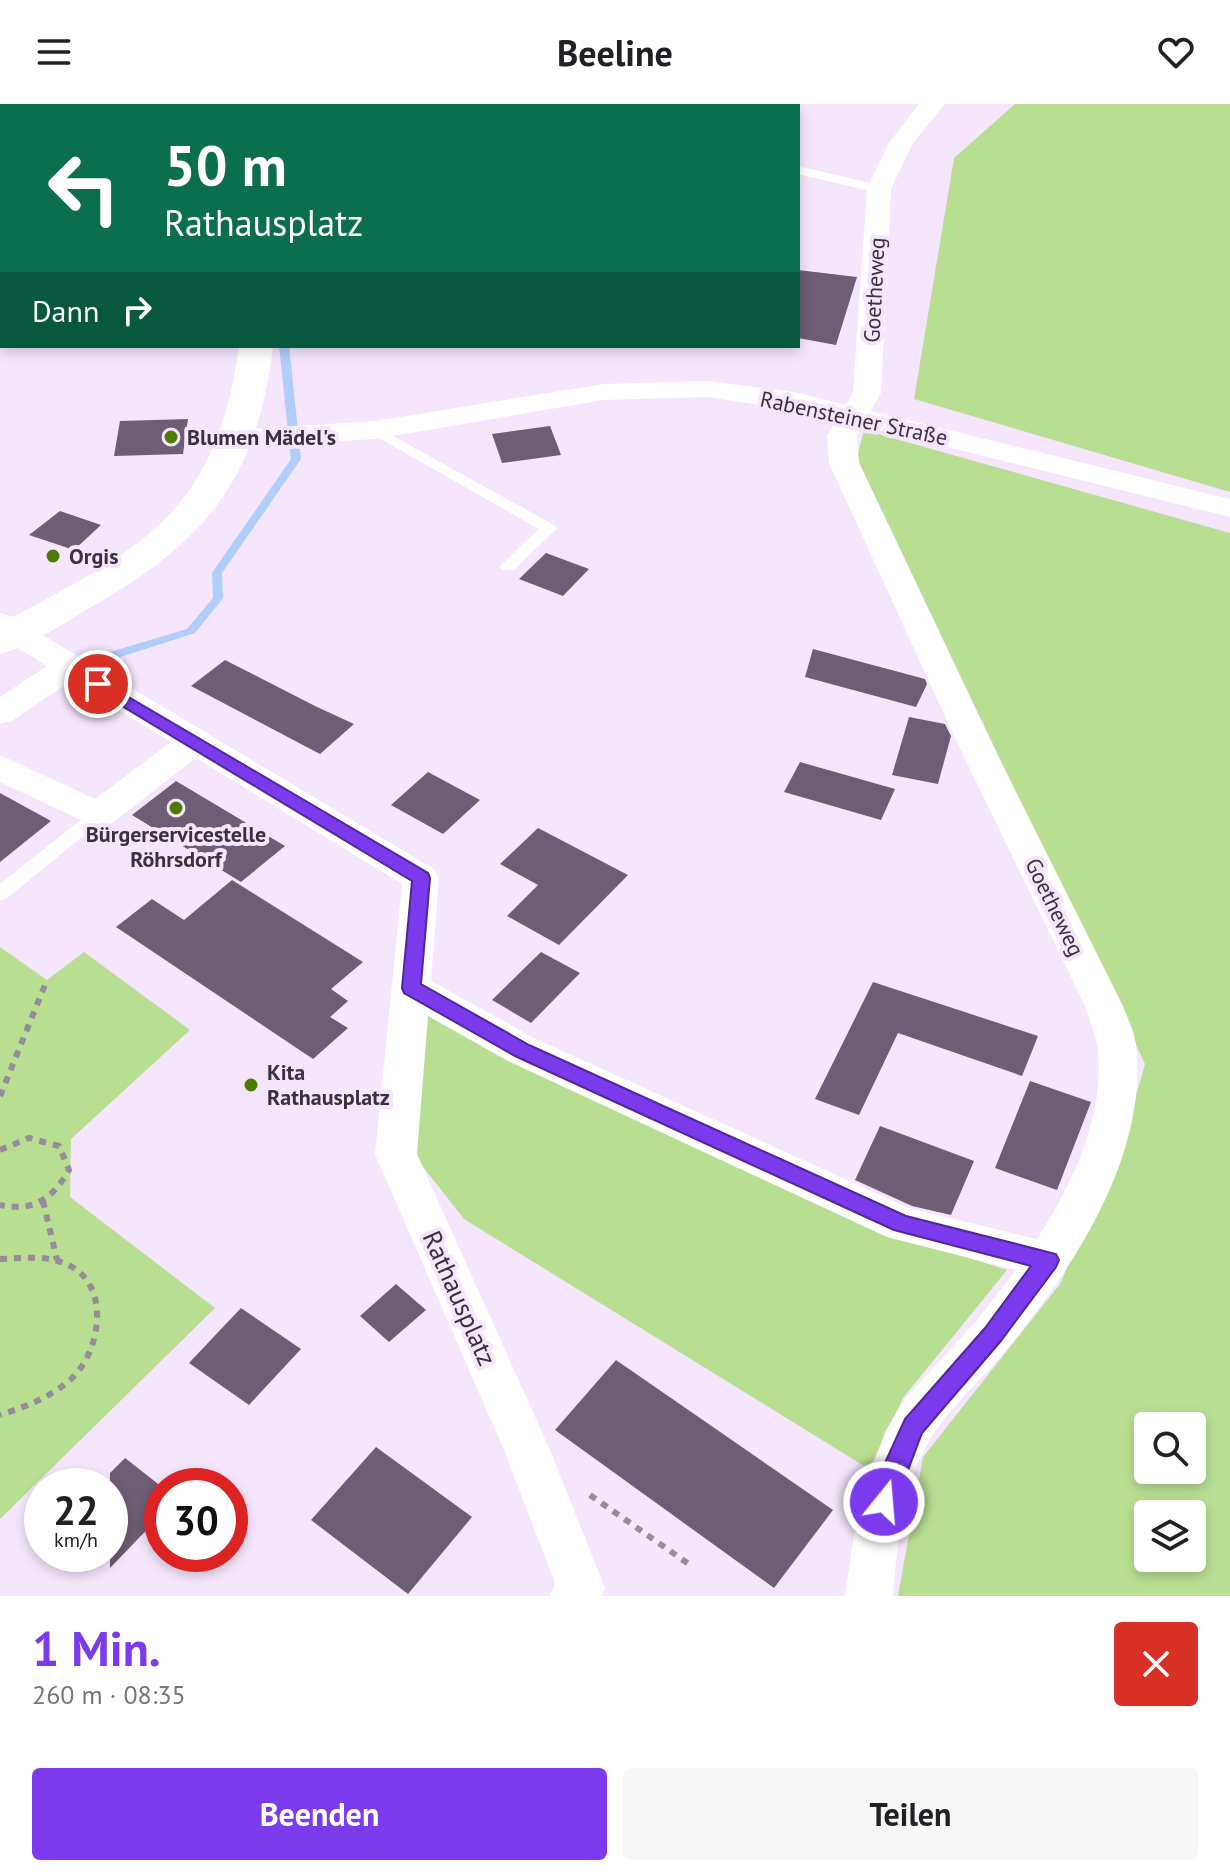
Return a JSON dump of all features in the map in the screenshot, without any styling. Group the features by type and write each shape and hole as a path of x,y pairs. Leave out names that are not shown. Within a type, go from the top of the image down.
{"street":[{"name":"Goetheweg","path":"869,1596 872,1551 890,1478 913,1426 993,1335 1060,1244 1098,1164 1118,1082 1116,1042 1103,1004 972,738 844,463 842,436 867,393 879,189 890,158 919,116 933,104"},
{"path":"5,633 108,581 171,534 210,492 248,400 256,348"},
{"name":"Rabensteiner Straße","path":"234,439 375,430 604,392 707,389 794,401 1230,508"},
{"name":"Rathausplatz","path":"5,633 195,741 421,878 396,1154 527,1450 581,1588 574,1596"},
{"path":"0,713 68,667"},
{"path":"0,767 98,815 195,741"},
{"path":"411,988 522,1050 902,1224 1048,1260"}],"lane":[{"path":"800,170 879,189"},
{"path":"375,430 549,528 508,567"},
{"path":"0,894 98,815"}],"path":[{"path":"0,1096 47,980"},
{"path":"0,1150 29,1138 59,1146 69,1170 54,1197 20,1211 0,1205"},
{"path":"43,1201 57,1260"},
{"path":"0,1259 31,1255 57,1260 80,1274 95,1294 100,1320 94,1347 79,1374 54,1396 24,1411 0,1415"},
{"path":"578,1486 693,1567"}],"green space":[{"path":"1015,104 1230,104 1230,492 914,399 954,158"},
{"path":"864,430 1230,533 1230,1596 898,1596 923,1457 1060,1284 1123,1142 1145,1064 857,458"},
{"path":"0,947 47,980 84,952 190,1030 71,1139 70,1197 215,1308 52,1468 24,1468 24,1495 0,1519"},
{"path":"425,1012 891,1233 1007,1270 903,1398 869,1469 464,1219 413,1154"}],"building":[{"path":"800,270 857,277 836,345 800,338"},
{"path":"188,419 183,454 114,456 120,421"},
{"path":"550,426 561,455 502,463 492,434"},
{"path":"60,511 101,525 74,550 29,535"},
{"path":"546,553 589,569 563,596 519,579"},
{"path":"813,649 925,679 927,684 916,707 805,677"},
{"path":"225,660 354,724 320,754 191,686"},
{"path":"909,717 945,724 951,736 938,784 892,775"},
{"path":"800,762 895,789 881,820 784,792"},
{"path":"428,772 480,800 443,834 391,805"},
{"path":"176,781 285,846 241,882 132,815"},
{"path":"0,793 51,821 0,862"},
{"path":"538,828 628,875 559,945 507,916 538,885 500,864"},
{"path":"232,880 363,962 331,989 348,1001 330,1017 348,1028 313,1059 116,927 152,899 184,920"},
{"path":"541,952 580,973 531,1023 492,1000"},
{"path":"873,982 1038,1036 1022,1076 898,1033 859,1115 815,1099"},
{"path":"1030,1081 1091,1102 1057,1190 995,1168"},
{"path":"880,1126 974,1161 951,1215 912,1206 855,1180"},
{"path":"396,1284 426,1310 389,1342 360,1316"},
{"path":"241,1308 301,1349 249,1405 189,1363"},
{"path":"616,1360 833,1510 774,1588 555,1430"},
{"path":"376,1447 472,1517 408,1594 311,1520"},
{"path":"125,1458 144,1473 144,1533 128,1549 128,1468 115,1468"}],"waterway":[{"path":"107,657 191,631 218,598 217,573 296,459 284,348"}],"place":[{"name":"Blumen Mädel's","path":"171,437"},
{"name":"Orgis","path":"53,556"},
{"name":"Bürgerservicestelle Röhrsdorf","path":"176,808"},
{"name":"Kita Rathausplatz","path":"251,1085"}],"route":[{"path":"98,684 421,878 411,988 522,1050 902,1224 1048,1260 993,1335 913,1426 890,1478 884,1502"}]}
